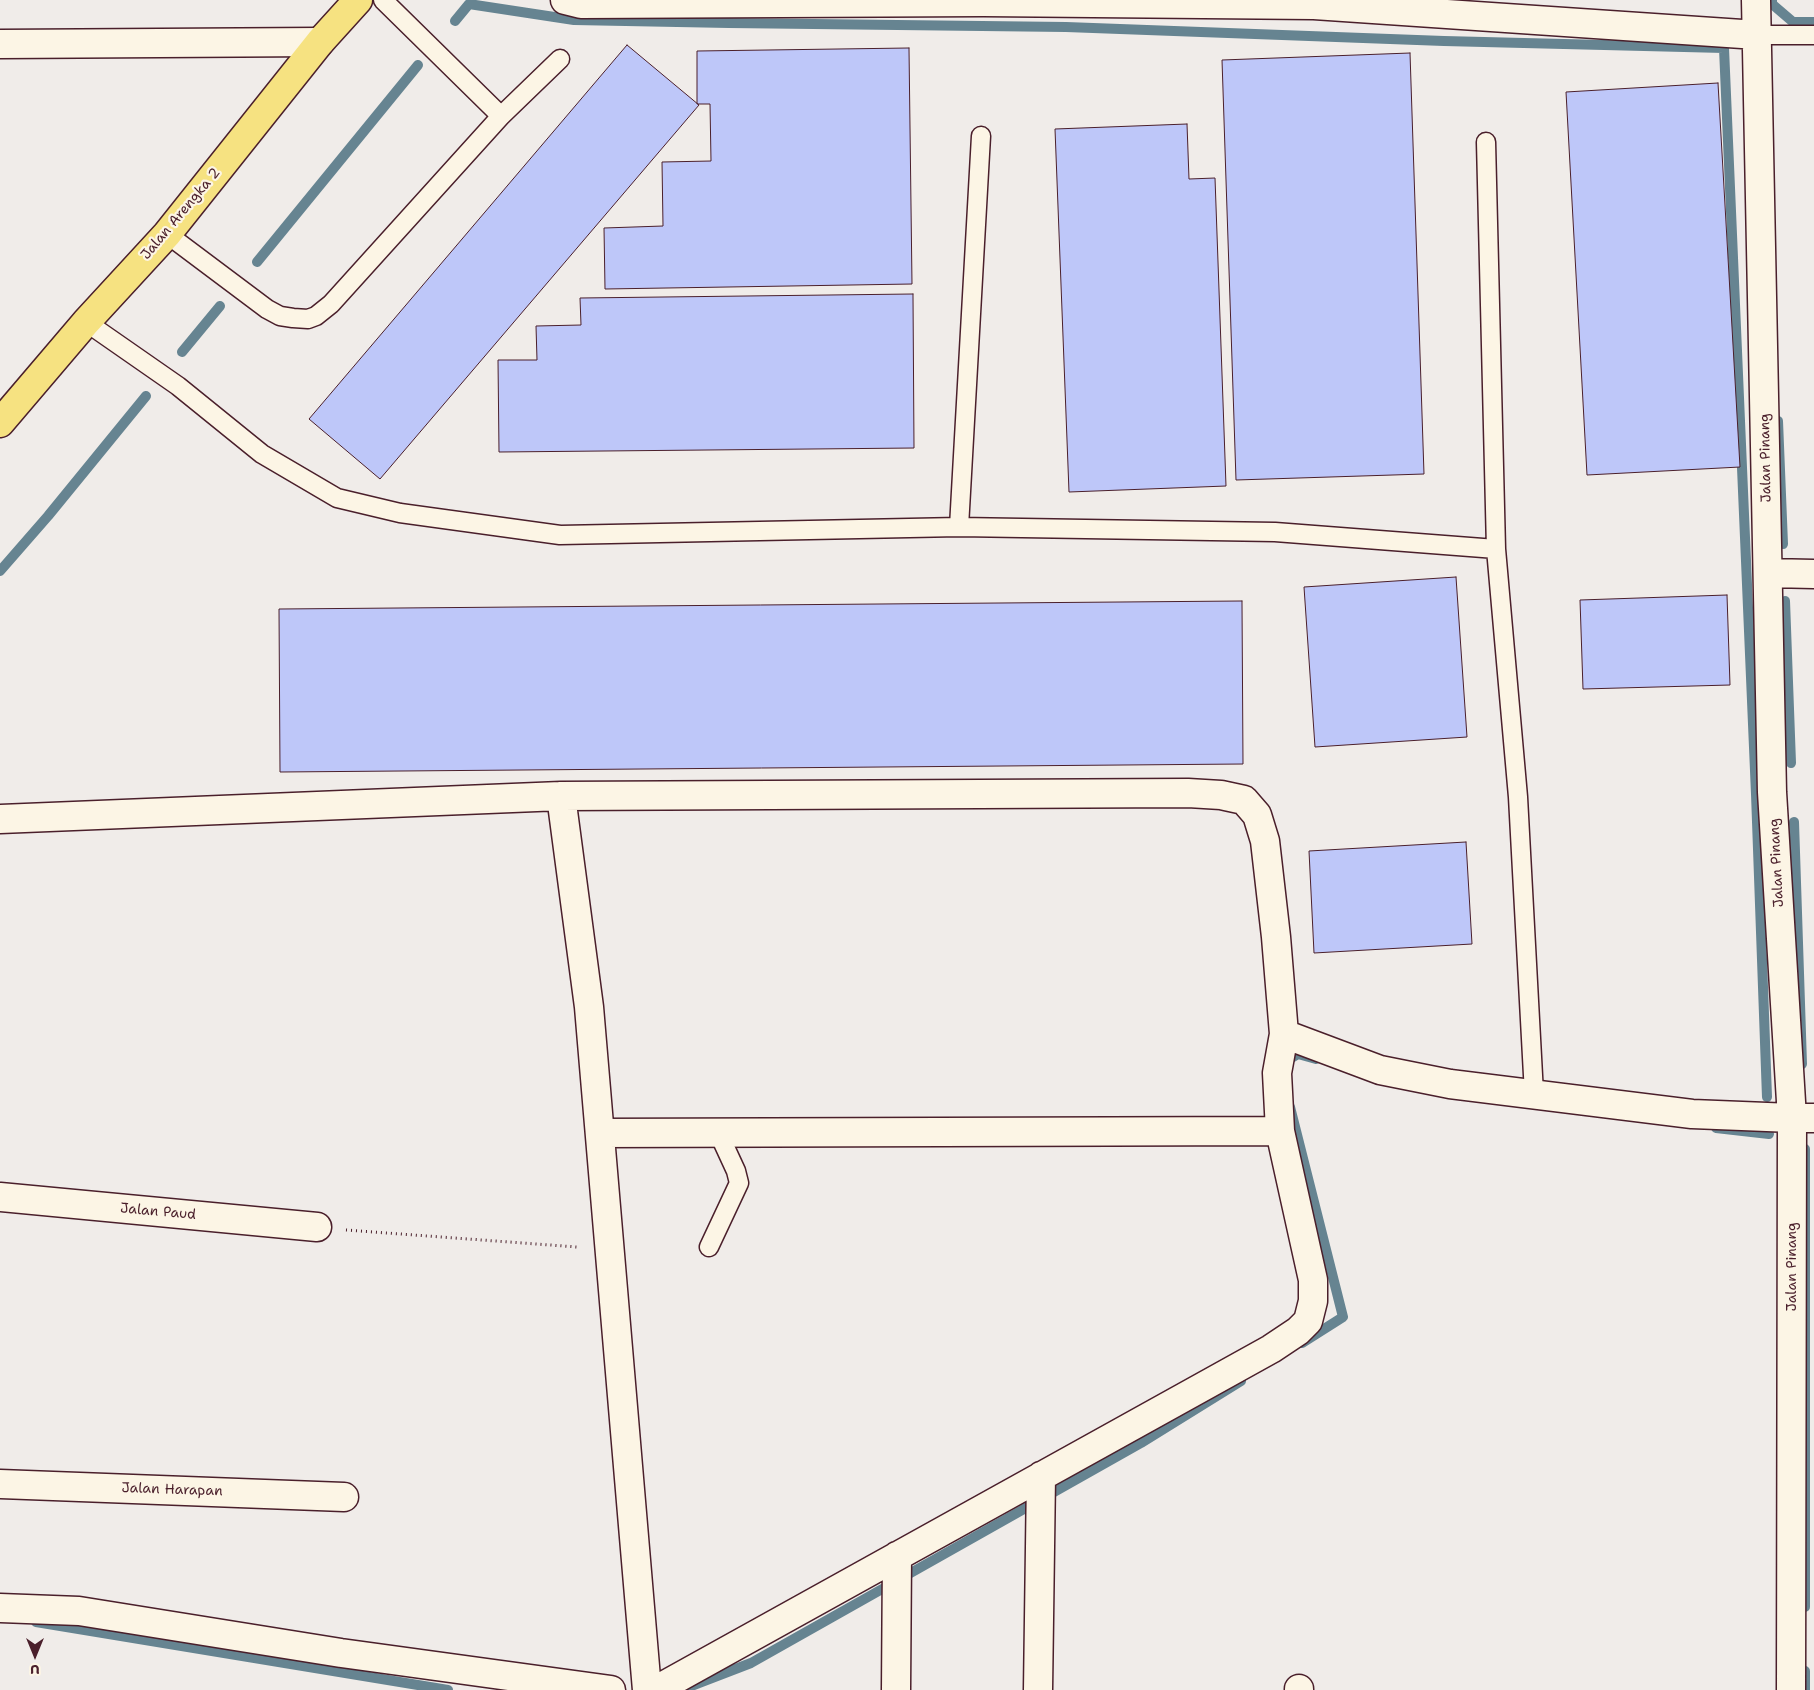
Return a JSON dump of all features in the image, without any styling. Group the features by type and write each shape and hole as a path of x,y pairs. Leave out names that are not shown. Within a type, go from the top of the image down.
{"highway":[{"name":"Jalan Arengka 2","path":"0,423 86,322 167,234 320,42 358,0"}],"street":[{"path":"565,0 581,4 983,2 1314,4 1757,35"},
{"name":"Jalan Pinang","path":"1756,0 1772,792 1803,1118 1791,1690"},
{"path":"0,44 320,42"},
{"path":"1769,573 1814,574"},
{"path":"0,819 561,796 1188,793 1221,795 1244,800 1257,815 1265,841 1276,936 1284,1034 1277,1073 1280,1132 1313,1280 1313,1301 1308,1321 1298,1331 1271,1349 656,1690"},
{"path":"561,796 589,1007 647,1690"},
{"path":"1284,1034 1380,1070 1450,1084 1692,1114 1803,1118"},
{"path":"600,1133 1280,1132"},
{"name":"Jalan Paud","path":"0,1197 317,1228"},
{"path":"1038,1690 1041,1476"},
{"name":"Jalan Harapan","path":"0,1484 344,1497"},
{"path":"896,1690 897,1556"},
{"path":"0,1608 79,1611 342,1653 611,1690"}],"lane":[{"path":"383,0 501,116"},
{"path":"1757,35 1814,35"},
{"path":"167,234 267,309 280,316 293,318 308,319 316,316 331,304 501,116 560,59"},
{"path":"959,527 981,136"},
{"path":"1486,142 1496,549 1518,797 1534,1094"},
{"path":"86,322 178,386 262,454 337,498 400,513 560,535 959,527 1274,532 1496,549"},
{"path":"709,1247 738,1183 736,1171 718,1132"}],"path":[{"path":"317,1228 610,1250"}],"building":[{"path":"627,45 699,105 380,479 309,419"},
{"path":"909,48 912,284 605,289 604,228 663,226 662,162 711,161 710,104 697,104 697,51"},
{"path":"1410,53 1424,474 1236,480 1222,60"},
{"path":"1718,83 1740,467 1587,475 1566,92"},
{"path":"1187,124 1189,179 1215,178 1226,486 1069,492 1055,129"},
{"path":"913,294 914,448 499,452 498,360 537,360 536,326 581,325 580,298"},
{"path":"1456,577 1467,737 1315,747 1304,587"},
{"path":"1727,595 1730,685 1583,689 1580,600"},
{"path":"1242,601 1243,764 280,772 279,609"},
{"path":"1466,842 1472,944 1314,953 1309,851"}],"waterway":[{"path":"1772,0 1772,4 1793,22 1814,22"},
{"path":"455,21 469,4 574,20 1066,27 1444,41 1724,48 1767,1097"},
{"path":"257,262 418,65"},
{"path":"182,352 220,306"},
{"path":"0,571 48,516 146,396"},
{"path":"1778,421 1783,544"},
{"path":"1785,601 1791,763"},
{"path":"1794,822 1802,1064"},
{"path":"1283,1063 1298,1054 1316,1059"},
{"path":"1290,1107 1343,1317 1302,1343"},
{"path":"1716,1128 1769,1134"},
{"path":"1805,1149 1805,1607"},
{"path":"681,1690 751,1663 1141,1443 1241,1381"},
{"path":"36,1622 448,1690"},
{"path":"1805,1671 1805,1690"}]}
